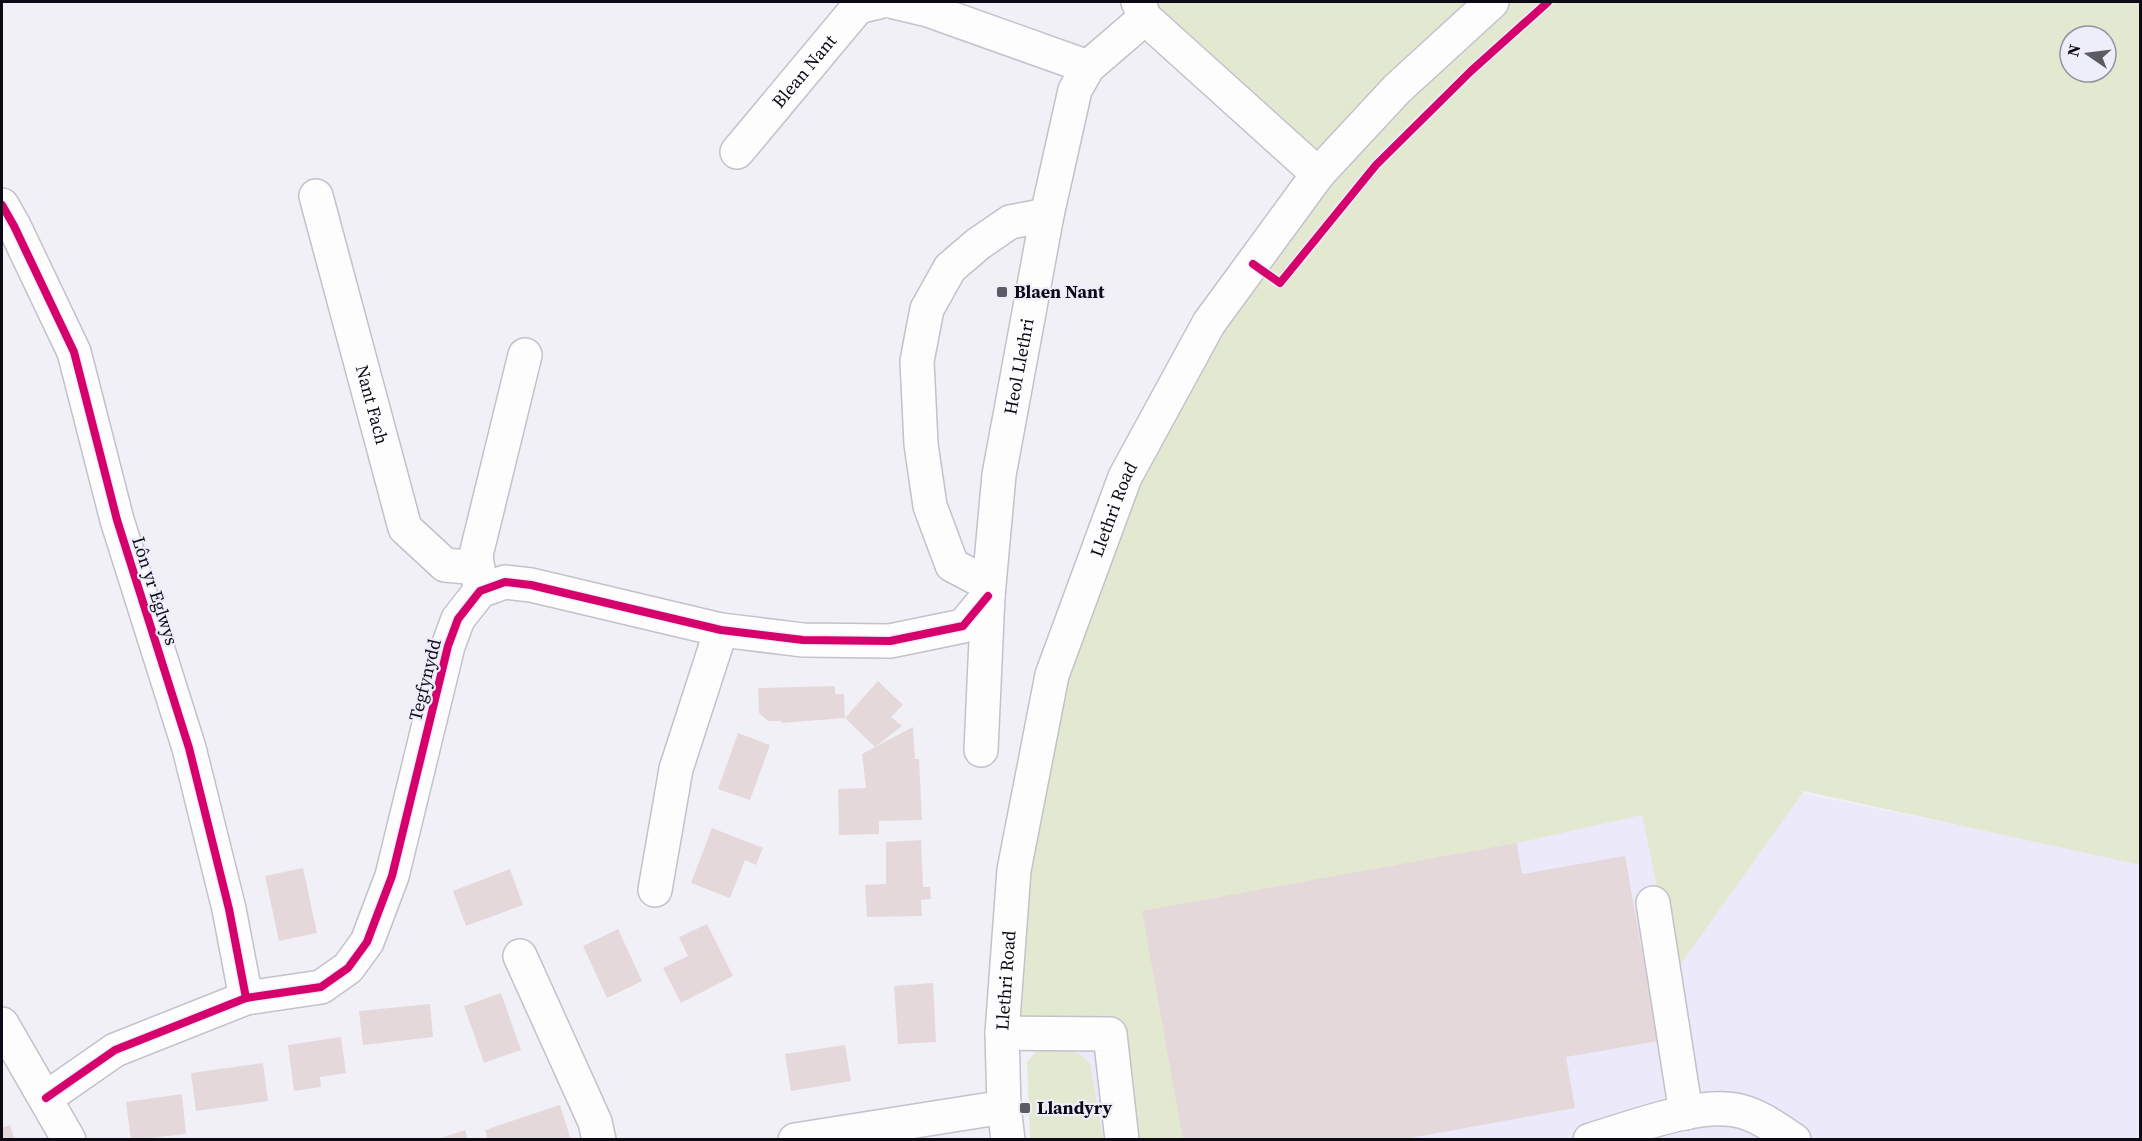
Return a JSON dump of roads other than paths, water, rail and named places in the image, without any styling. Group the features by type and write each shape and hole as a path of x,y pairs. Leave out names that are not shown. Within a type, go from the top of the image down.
{"street":[{"name":"Blean Nant","path":"737,152 858,7 879,2"},
{"path":"894,2 928,10 1088,67"},
{"name":"Llethri Road","path":"1008,1140 1004,1107 1002,1033 1014,870 1052,675 1125,477 1209,323 1318,174 1397,89 1492,2"},
{"path":"1142,10 1318,174"},
{"name":"Heol Llethri","path":"981,750 988,590 999,475 1047,215 1075,90 1088,67 1142,10"},
{"name":"Nant Fach","path":"316,196 405,528 445,565 479,579"},
{"name":"Lôn yr Eglwys","path":"2,205 74,352 117,520 189,748 229,909 246,998"},
{"path":"525,355 476,555 479,579 531,585 722,630 803,640 890,640 963,626 988,590 952,565 930,506 921,444 918,361 927,309 950,268 978,244 1010,222 1047,215"},
{"name":"Tegfynydd","path":"46,1098 115,1050 246,998 321,987 348,968 367,942 392,876 448,646 458,620 479,579"},
{"path":"655,890 676,769 722,630"},
{"path":"1653,903 1686,1113"},
{"path":"520,956 595,1122 599,1140"},
{"path":"2,1024 69,1140"},
{"path":"1002,1033 1110,1034 1122,1140"},
{"path":"795,1140 1004,1107"},
{"path":"1590,1140 1686,1113 1720,1108 1742,1112 1760,1119 1794,1140"}],"place":[{"name":"Blaen Nant","path":"1002,292"},
{"name":"Llandyry","path":"1025,1108"}]}
